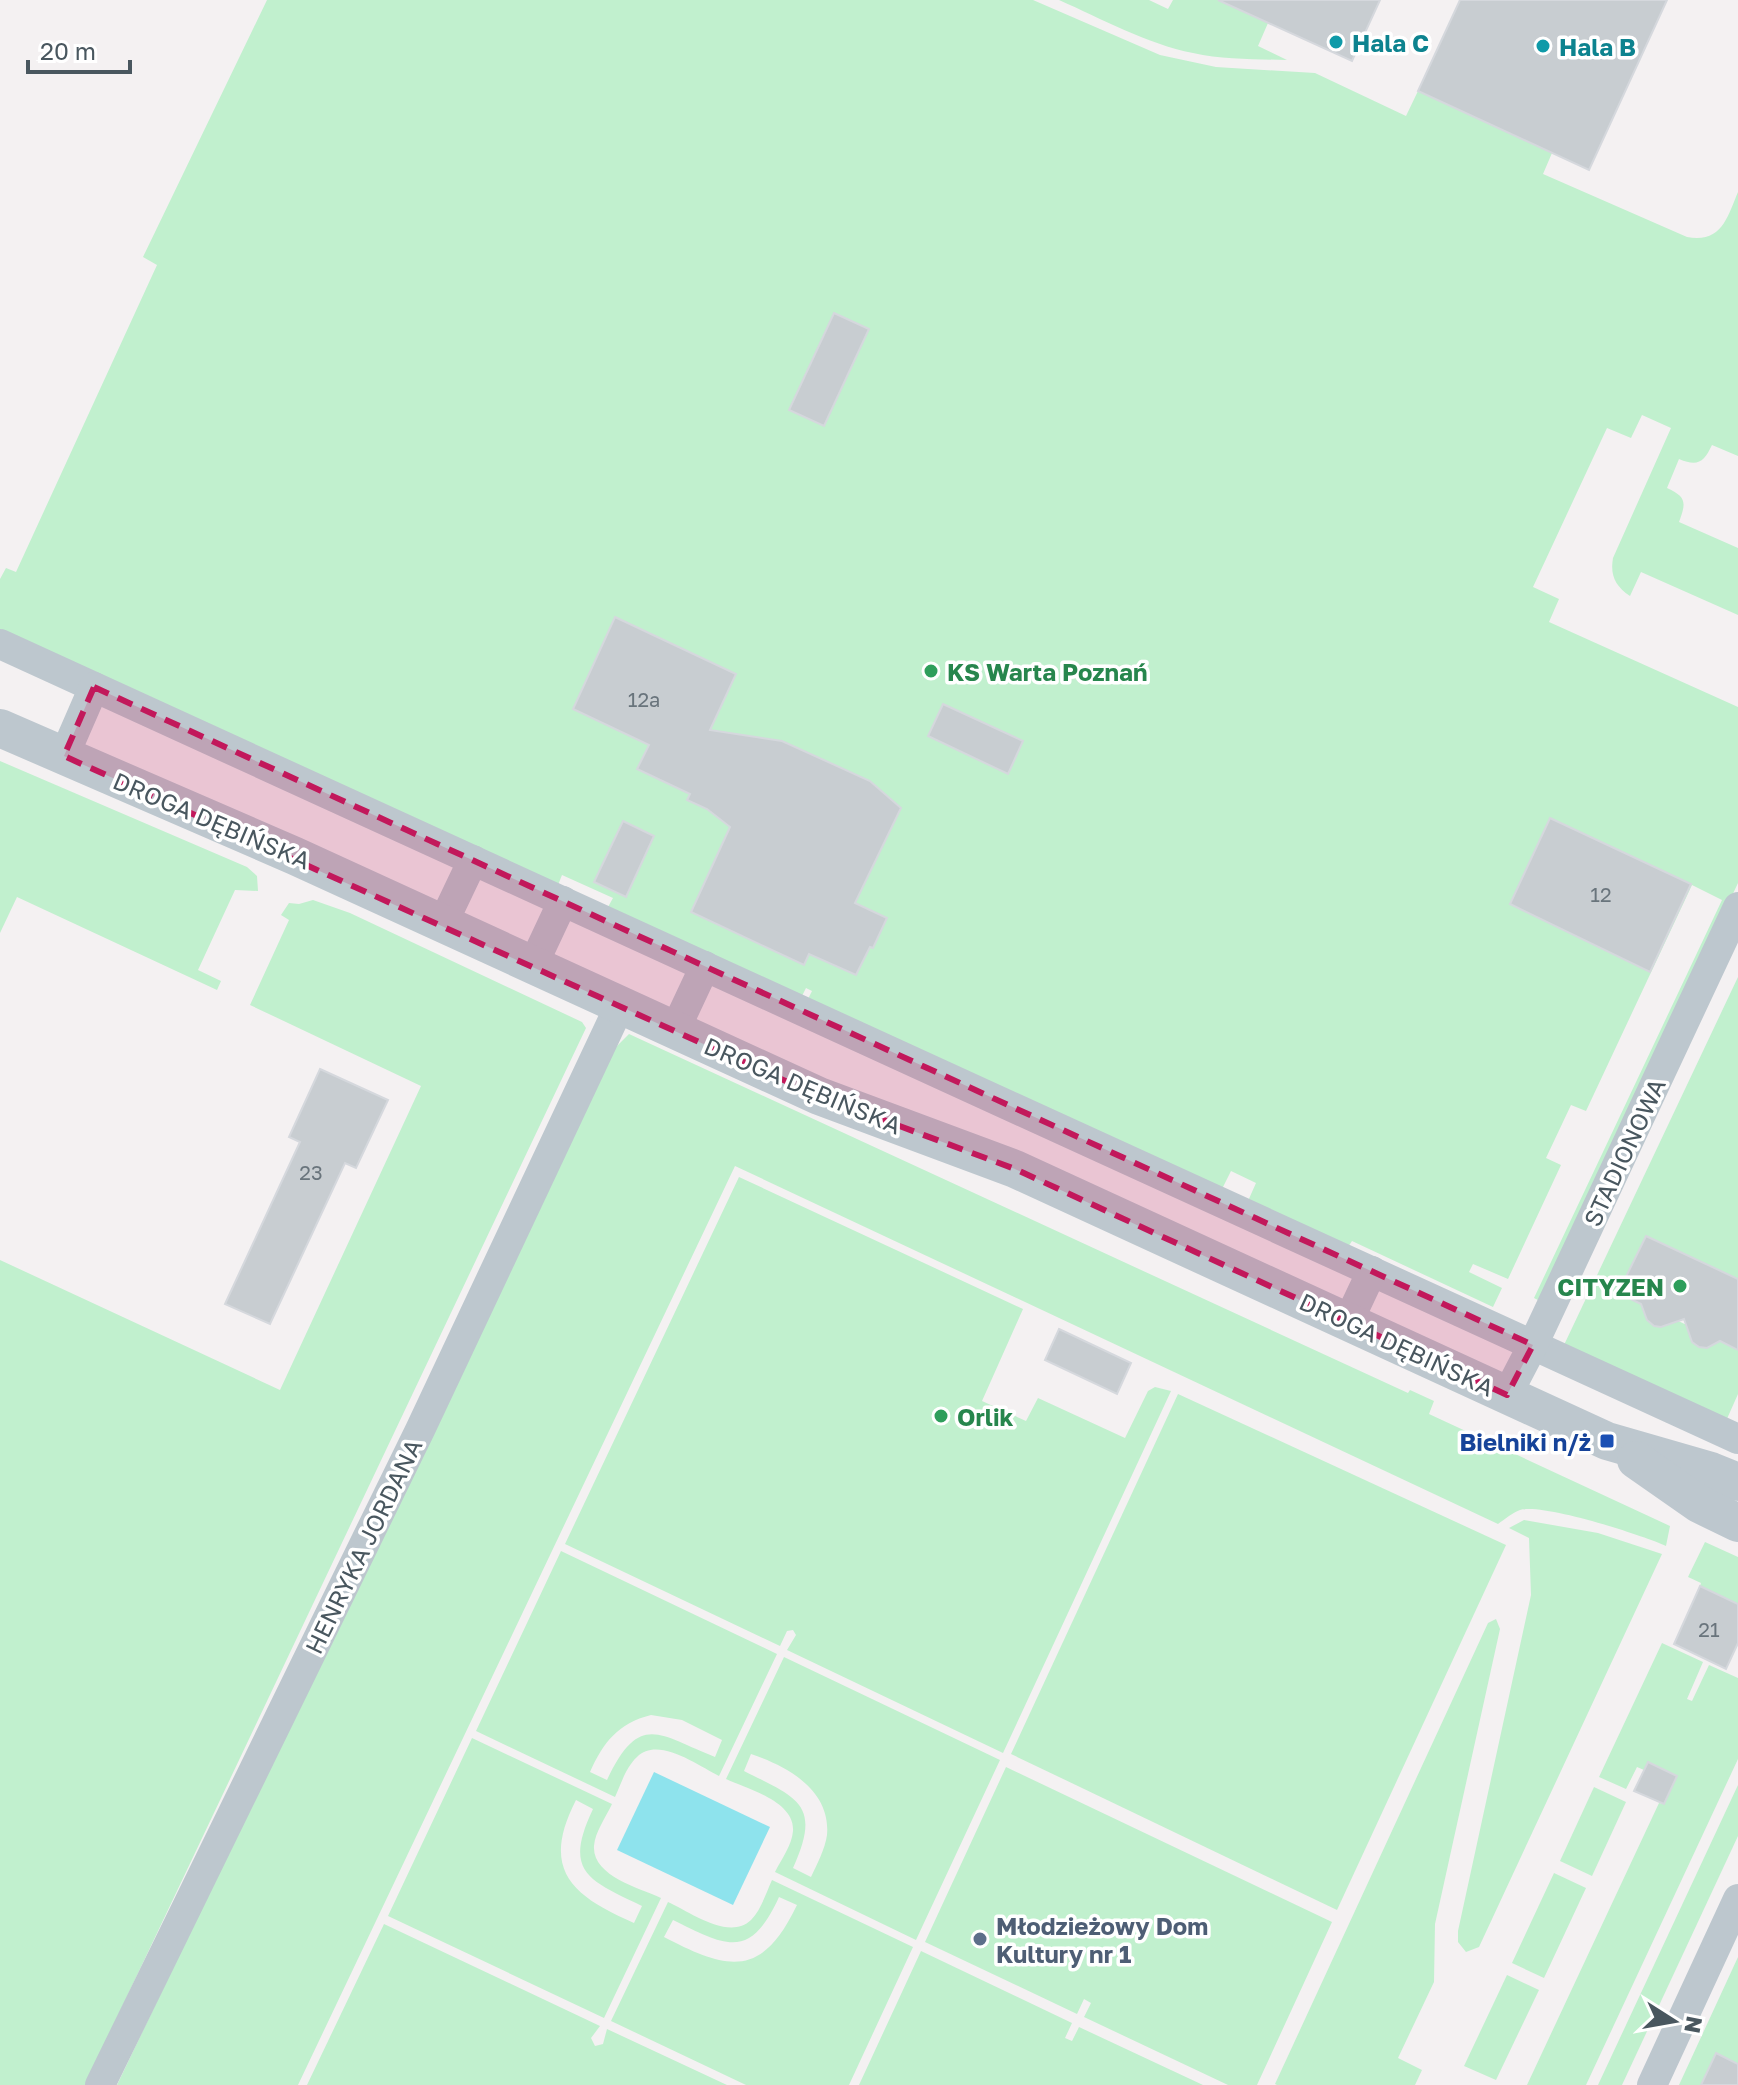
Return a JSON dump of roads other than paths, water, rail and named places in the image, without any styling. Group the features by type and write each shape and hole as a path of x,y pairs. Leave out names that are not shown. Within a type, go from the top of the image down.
{"street":[{"path":"0,644 1738,1439"},
{"path":"64,756 94,687"},
{"name":"DROGA DĘBIŃSKA","path":"0,728 443,923 847,1108 1015,1169 1607,1441 1711,1471 1738,1482"},
{"path":"443,923 473,860"},
{"path":"533,965 563,901"},
{"name":"STADIONOWA","path":"1507,1395 1738,907"},
{"path":"675,1030 705,966"},
{"name":"HENRYKA JORDANA","path":"100,2085 427,1416 620,1005"},
{"path":"1348,1322 1372,1271"},
{"name":"DROGA DĘBIŃSKA","path":"1607,1441 1699,1504 1738,1523"},
{"path":"1652,2085 1738,1899"}],"water":[{"path":"654,1772 770,1827 733,1905 617,1850"}],"place":[{"name":"Hala C","path":"1336,42"},
{"name":"Hala B","path":"1543,46"},
{"name":"KS Warta Poznań","path":"931,671"},
{"name":"CITYZEN","path":"1680,1286"},
{"name":"Orlik","path":"941,1416"},
{"name":"Bielniki n/ż","path":"1607,1441"},
{"name":"Młodzieżowy Dom Kultury nr 1","path":"980,1939"}]}
